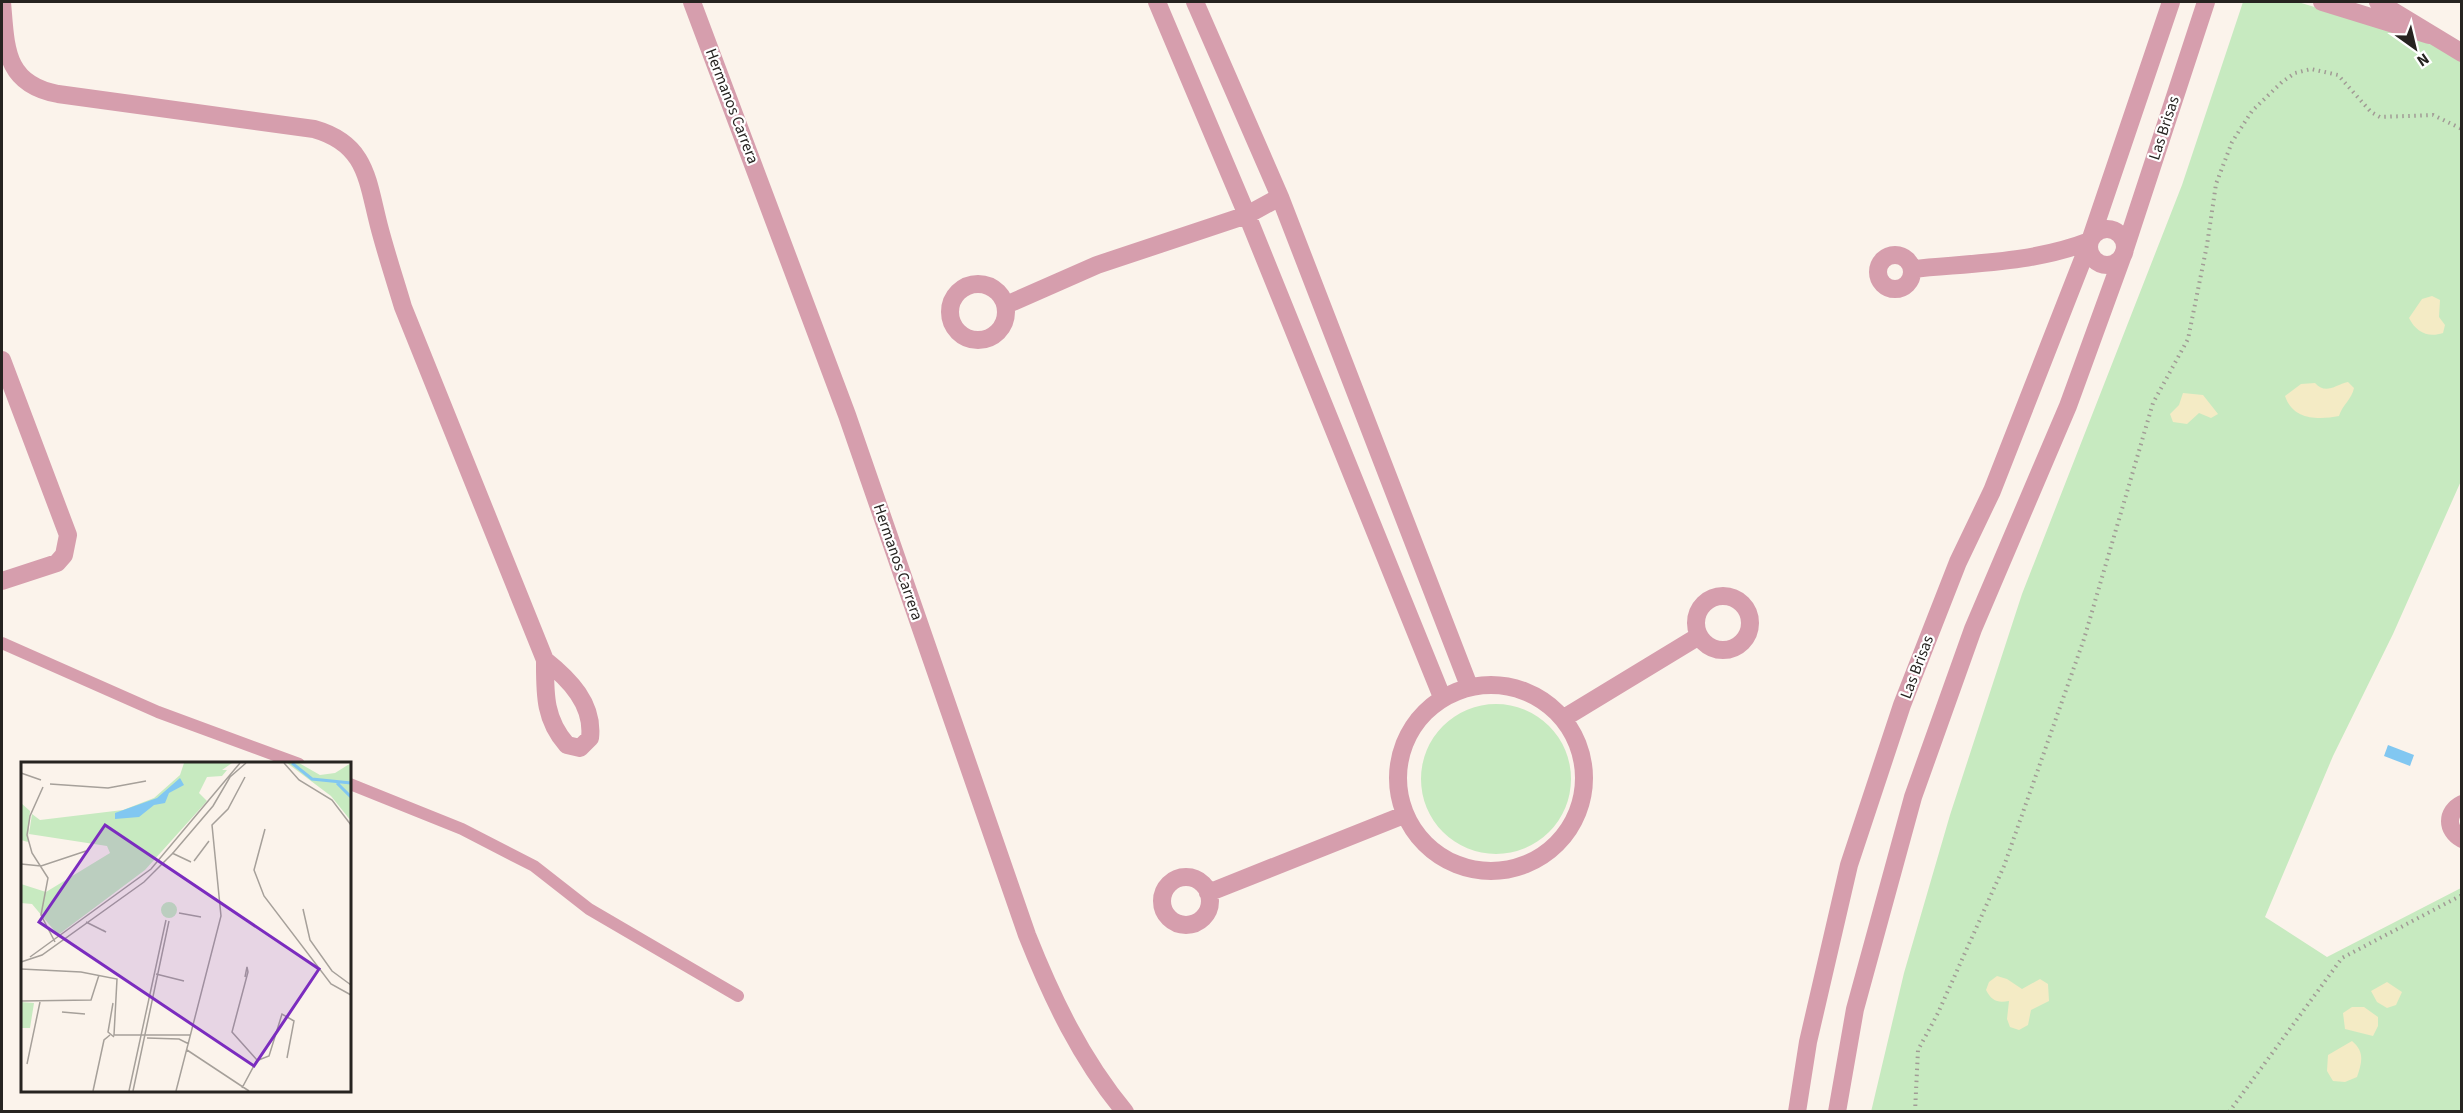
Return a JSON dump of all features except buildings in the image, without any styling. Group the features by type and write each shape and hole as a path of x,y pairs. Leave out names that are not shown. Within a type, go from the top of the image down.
{"street":[{"name":"Hermanos Carrera","path":"692,2 847,415 1027,935 1058,1008 1075,1039 1093,1069 1125,1112"},
{"path":"1157,2 1247,215 1442,697"},
{"path":"1195,2 1280,196 1469,686"},
{"name":"Las Brisas","path":"1797,1112 1808,1042 1849,865 1895,726 1958,562 1992,491 2090,241 2171,2"},
{"name":"Las Brisas","path":"1837,1112 1855,1009 1913,797 1973,629 2068,406 2123,255 2206,2"},
{"path":"2322,2 2429,35"},
{"path":"2378,2 2462,53"},
{"path":"2,3 4,57 20,75 47,92 314,129 334,136 352,150 366,172 389,264 403,307 545,660"},
{"path":"1006,305 1097,264 1247,215 1280,196"},
{"path":"1912,268 2022,258 2062,251 2090,241 2100,230 2114,231 2124,242 2123,255 2116,263 2101,265 2089,253 2090,241"},
{"path":"2,360 68,535 64,555 57,562 2,581"},
{"path":"1564,718 1699,636"},
{"path":"1504,684 1538,696 1564,718 1580,746 1586,778 1580,809 1575,818 1564,837 1539,858 1510,870 1478,871 1447,861 1421,842 1404,814 1397,782 1401,749 1417,720 1442,697 1469,686 1504,684"},
{"path":"2462,804 2453,809 2449,822 2452,831 2462,839"},
{"path":"1208,893 1404,814"}],"lane":[{"path":"2,643 158,712 294,762"},
{"path":"351,784 462,829 534,866 589,909 738,996"}],"path":[{"path":"1914,1112 1918,1050 1938,1013 2004,866 2084,639 2153,403 2188,339 2207,246 2216,183 2232,142 2252,111 2282,82 2295,73 2311,69 2338,75 2371,112 2379,117 2425,114 2462,129"},
{"path":"2229,1112 2342,957 2462,896"}],"green space":[{"path":"2243,2 2298,2 2461,51 2461,481 2393,634 2333,756 2265,917 2327,957 2461,888 2461,1111 1871,1112 1904,973 1950,815 2022,594 2182,185"},
{"path":"1496,704 1525,710 1549,726 1565,750 1571,779 1565,808 1549,832 1525,848 1496,854 1467,848 1443,832 1427,808 1421,779 1427,750 1443,726 1467,710"}],"sand":[{"path":"2432,296 2440,300 2439,317 2445,325 2443,333 2432,335 2423,333 2409,318 2422,299"},
{"path":"2348,382 2354,388 2339,416 2315,418 2300,414 2289,404 2285,396 2301,384 2315,383 2327,389"},
{"path":"2183,393 2203,395 2218,414 2211,418 2199,413 2187,424 2173,422 2170,414 2179,405"},
{"path":"1997,976 2007,979 2022,989 2040,979 2048,984 2049,1001 2031,1010 2028,1025 2019,1030 2010,1027 2007,1019 2009,1001 1995,1000 1986,990 1989,982"},
{"path":"2387,982 2402,992 2396,1005 2387,1008 2377,1002 2371,991"},
{"path":"2352,1007 2364,1007 2378,1017 2378,1026 2373,1036 2345,1029 2343,1013"},
{"path":"2352,1041 2361,1053 2357,1077 2345,1082 2333,1081 2327,1071 2328,1055"}],"water":[{"path":"2388,745 2414,755 2410,766 2384,756"}]}
